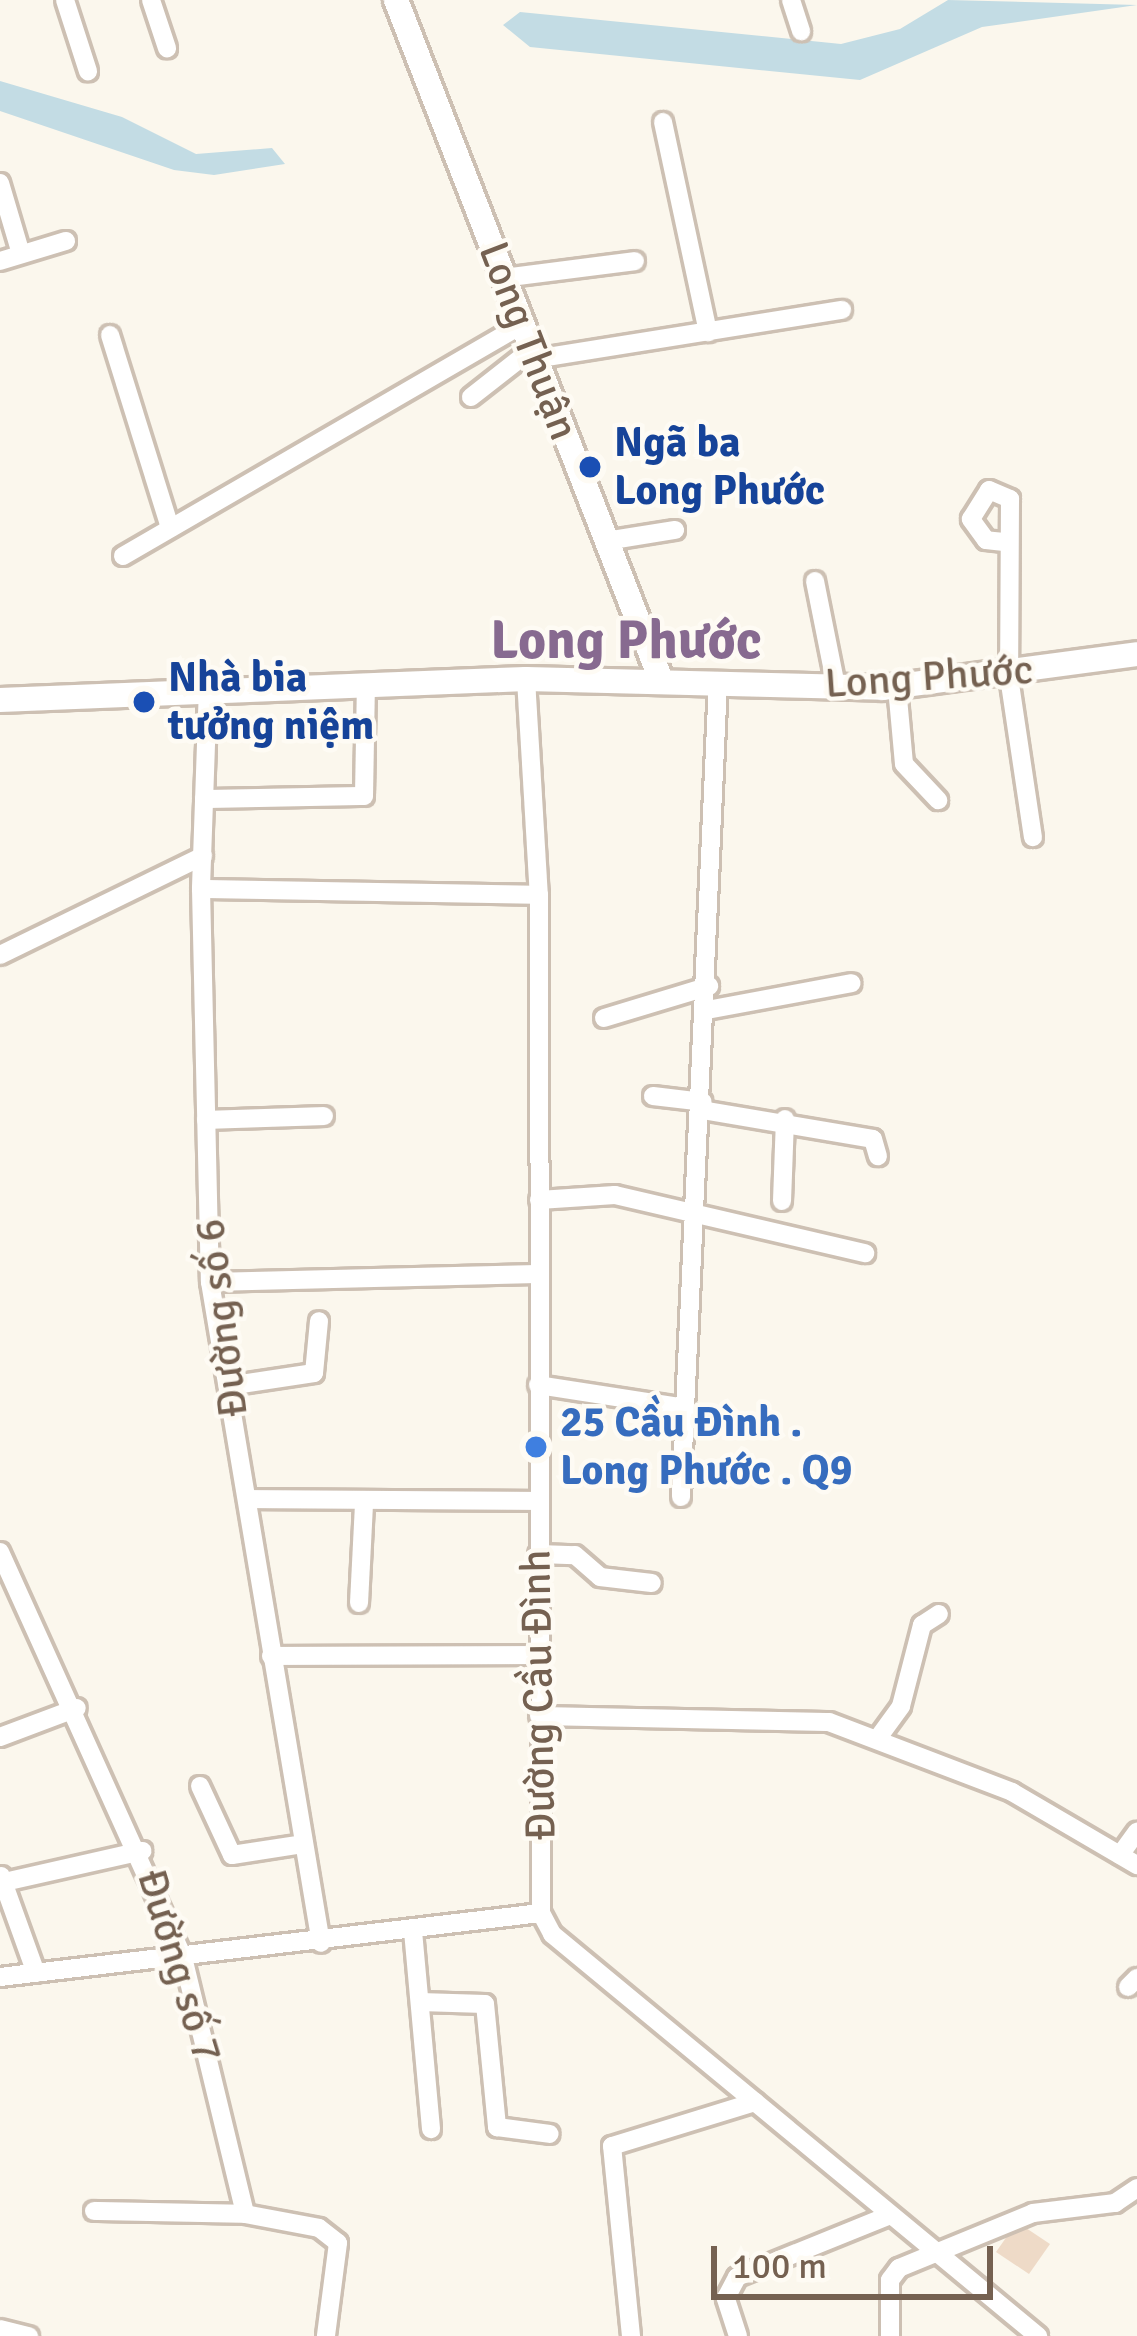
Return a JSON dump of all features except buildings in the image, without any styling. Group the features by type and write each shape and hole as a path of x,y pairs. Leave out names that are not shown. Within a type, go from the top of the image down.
{"street":[{"path":"65,0 88,71"},
{"path":"152,0 167,48"},
{"name":"Long Thuận","path":"396,0 661,680"},
{"path":"791,0 801,31"},
{"path":"663,122 708,332"},
{"path":"0,183 21,254"},
{"path":"0,261 66,241"},
{"path":"503,278 635,261"},
{"path":"471,397 533,354 842,310"},
{"path":"123,556 522,325"},
{"path":"110,335 170,528"},
{"path":"606,542 674,530"},
{"path":"1004,542 1009,677 1033,837"},
{"path":"814,581 836,686"},
{"name":"Long Phước","path":"0,700 208,687 526,679 896,687 1009,677 1137,654"},
{"name":"Đường Cầu Đình","path":"526,679 539,895 542,1912"},
{"path":"681,1497 709,986 718,682"},
{"path":"204,799 364,796 366,683"},
{"name":"Đường số 6","path":"208,687 201,889 210,1282 321,1942"},
{"path":"896,687 904,764 938,800"},
{"path":"0,955 202,856"},
{"path":"201,889 539,895"},
{"path":"707,1010 852,983"},
{"path":"604,1018 709,986"},
{"path":"652,1096 873,1139 878,1156"},
{"path":"206,1120 324,1116"},
{"path":"782,1201 785,1119"},
{"path":"539,1200 615,1195 696,1220 865,1253"},
{"path":"210,1282 538,1274"},
{"path":"228,1385 314,1373 319,1322"},
{"path":"538,1384 686,1408"},
{"path":"248,1498 538,1502"},
{"path":"359,1603 364,1503"},
{"name":"Đường số 7","path":"0,1552 142,1851 183,1957 245,2214"},
{"path":"538,1554 575,1555 599,1577 652,1582"},
{"path":"878,1738 905,1696 922,1625 939,1614"},
{"path":"271,1656 538,1655"},
{"path":"0,1737 76,1708"},
{"path":"538,1716 829,1722 1012,1792 1129,1860 1137,1832"},
{"path":"200,1786 232,1855 304,1844"},
{"path":"37,1973 1,1880 142,1851"},
{"path":"0,1977 542,1912 552,1934 931,2252 1039,2336"},
{"path":"413,1931 430,2129"},
{"path":"420,2002 485,2004 497,2127 550,2134"},
{"path":"631,2336 612,2146 755,2102"},
{"path":"890,2336 892,2273 931,2252 1034,2213 1115,2203 1137,2188"},
{"path":"94,2211 245,2214 329,2231 338,2243 326,2336"},
{"path":"738,2336 726,2298 737,2277 888,2216"},
{"path":"0,2330 29,2336"}],"water":[{"path":"948,0 1137,5 982,27 860,80 530,47 503,25 520,12 841,44 900,29"},
{"path":"0,81 122,117 196,154 272,148 285,164 214,175 174,170 0,111"}],"place":[{"name":"Ngã ba Long Phước","path":"590,467"},
{"name":"Nhà bia tưởng niệm","path":"144,702"},
{"name":"25 Cầu Đình . Long Phước . Q9","path":"536,1447"}],"district":[{"name":"Long Phước","path":"626,641"}]}
